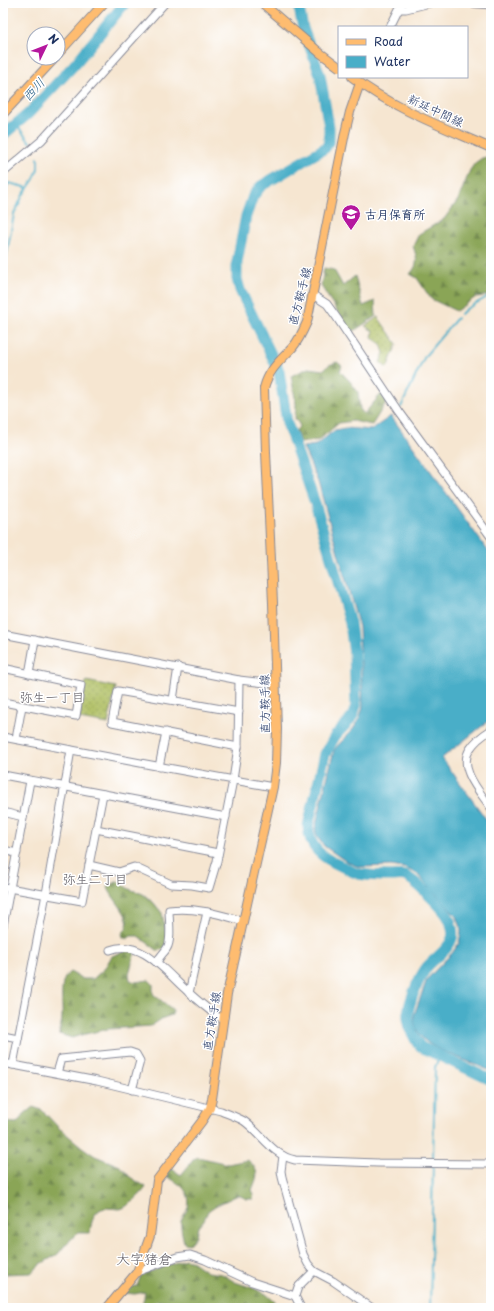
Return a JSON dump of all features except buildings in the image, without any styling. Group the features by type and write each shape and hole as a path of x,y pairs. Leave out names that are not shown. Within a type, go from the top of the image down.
{"main road":[{"path":"66,45 104,3"},
{"path":"262,3 319,52 338,66"},
{"path":"3,114 48,66"},
{"name":"新延中間線","path":"362,80 367,88 419,117 491,148"},
{"name":"直方鞍手線","path":"107,1308 137,1272 150,1236 157,1180 202,1121 210,1108 227,994 273,787 276,763 277,729 264,388 266,379 272,369 301,336 307,322 345,133 350,112 362,80"}],"street":[{"path":"3,173 42,140 165,3"},
{"path":"391,26 401,6 406,8 430,3"},
{"path":"467,3 491,5"},
{"path":"313,295 320,298 330,309 399,411 491,537"},
{"path":"3,634 239,680 275,684"},
{"path":"29,674 35,640"},
{"path":"3,668 81,684 76,716 3,702"},
{"path":"173,700 178,668"},
{"path":"89,865 119,872 134,867 171,884 192,885 209,888 226,817 238,747 239,680"},
{"path":"238,747 112,722 118,690 239,712"},
{"path":"16,739 22,706"},
{"path":"491,730 478,739 469,750 466,758 467,770 472,781 491,808"},
{"path":"159,767 166,732"},
{"path":"3,737 273,787"},
{"path":"13,1065 46,894 71,750"},
{"path":"3,776 226,817"},
{"path":"3,925 6,887 17,852 30,781"},
{"path":"6,887 82,901 102,794"},
{"path":"3,812 24,816"},
{"path":"96,829 218,853"},
{"path":"3,850 17,852"},
{"path":"157,963 160,956 168,947 170,941 169,910 181,908 207,912 243,922"},
{"path":"189,993 207,912"},
{"path":"110,950 117,948 136,949 152,958 189,993 218,1017 224,1017"},
{"path":"3,1035 18,1038"},
{"path":"56,1073 61,1059 130,1052 136,1054 140,1061 132,1090"},
{"path":"3,1063 97,1081 210,1108 234,1116 243,1121 277,1152 283,1156 295,1160 491,1164"},
{"path":"283,1156 281,1171 303,1254 308,1264 314,1271 333,1281 372,1308"},
{"path":"137,1272 177,1257 190,1256 205,1260 252,1282 295,1296"},
{"path":"301,1308 295,1296 298,1287 314,1271"}],"green space":[{"path":"491,156 491,295 476,297 456,311 431,299 417,278 410,274 416,264 413,246 419,234 444,219 458,200 470,170 475,163 482,158"},
{"path":"324,268 334,270 343,286 355,276 363,306 375,301 376,316 351,333 321,286"},
{"path":"378,317 397,344 387,368 380,362 384,353 381,344 372,338 373,331 365,326"},
{"path":"337,362 342,366 340,371 358,392 360,409 364,414 381,394 387,401 372,425 353,421 339,423 319,440 300,443 296,430 300,426 295,418 296,404 291,376 308,368 323,370 329,365"},
{"path":"86,681 116,687 108,724 79,719"},
{"path":"116,882 119,882 129,889 143,894 153,902 162,913 168,943 164,948 157,950 138,936 131,936 127,939 123,937 122,934 127,926 126,917 112,896 108,887"},
{"path":"125,951 135,952 129,974 130,980 135,982 149,980 153,984 153,994 173,1010 172,1015 163,1018 151,1026 108,1029 72,1038 59,1034 62,1018 62,986 66,976 70,972 83,979 93,979 104,969 112,956"},
{"path":"33,1107 42,1110 59,1128 82,1147 95,1156 120,1166 130,1177 146,1187 142,1193 123,1208 107,1208 99,1210 92,1221 90,1233 78,1233 58,1254 41,1264 31,1273 3,1274 3,1215 5,1212 3,1199 3,1122 17,1123 24,1114"},
{"path":"198,1157 228,1164 248,1160 255,1168 257,1177 252,1190 254,1194 253,1199 247,1199 238,1195 215,1206 208,1211 204,1220 198,1227 196,1236 189,1244 184,1243 181,1229 182,1219 188,1207 188,1196 182,1187 164,1175 169,1167 181,1175 194,1159"},
{"path":"185,1259 190,1260 207,1272 222,1274 235,1282 266,1294 282,1308 173,1308 168,1301 157,1301 153,1305 154,1308 142,1308 145,1292 135,1294 124,1293 130,1287 137,1286 141,1275"}],"water":[{"path":"391,416 491,555 491,719 442,758 491,826 491,1071 434,1047 422,1038 417,1031 415,1024 414,1015 427,979 453,952 459,943 461,932 460,924 455,915 416,873 404,868 391,866 359,867 347,862 324,846 317,837 315,829 334,750 355,727 363,706 359,627 318,482 303,447 316,445 335,430 345,428 371,430"}],"waterway":[{"name":"西川","path":"3,135 28,114 74,65 125,3"},
{"path":"298,3 303,28 320,75 329,127 329,142 325,148 261,186 253,196 246,216 237,262 237,279 240,290 279,371 287,423 315,503 350,623 354,654 356,705 353,715 335,736 325,754 308,826 309,834 314,847 329,860 359,874 376,876 405,876 421,888 445,913 451,925 453,933 452,938 445,950 427,967 417,984 409,1006 409,1026 421,1047 491,1080"},
{"path":"16,125 30,142"},
{"path":"3,275 14,214 23,195 34,179 38,169 38,158"},
{"path":"3,192 9,183 28,188"},
{"path":"461,314 466,309 491,295"},
{"path":"401,407 425,356 457,318"},
{"path":"433,1161 435,1067 440,1056"},
{"path":"430,1308 433,1165"}],"place":[{"name":"古月保育所","path":"351,231"}],"district":[{"name":"弥生一丁目","path":"52,696"},
{"name":"弥生二丁目","path":"95,878"},
{"name":"大字猪倉","path":"144,1258"}]}
